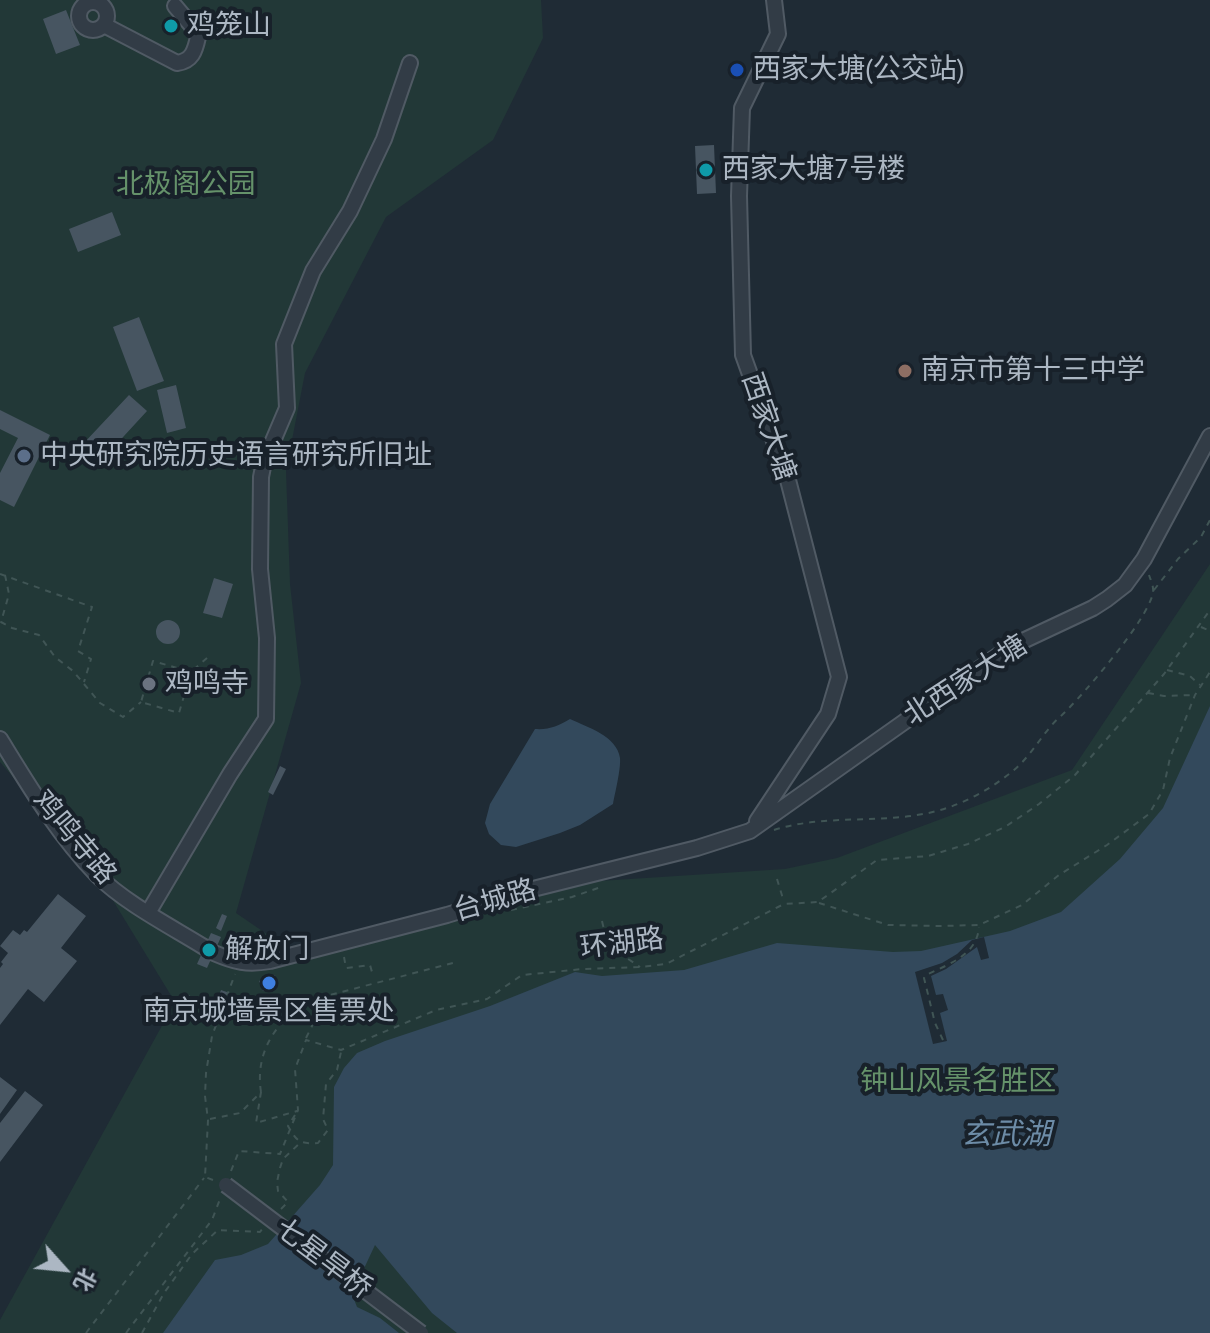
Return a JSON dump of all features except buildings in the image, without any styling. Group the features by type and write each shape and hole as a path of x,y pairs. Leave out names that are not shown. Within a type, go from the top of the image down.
{"street":[{"name":"西家大塘","path":"750,831 828,714 839,677 788,480 743,355 739,196 742,108 778,34 774,0"},
{"path":"104,25 177,63 186,62 193,55 198,37 175,6"},
{"path":"148,913 266,719 267,638 260,569 261,477 264,462 287,408 284,344 313,271 350,211 384,139 410,63"},
{"name":"北西家大塘","path":"750,831 1010,647 1093,608 1125,585 1144,559 1210,436"},
{"name":"鸡鸣寺路","path":"0,739 52,821 98,876 148,913 238,967"},
{"name":"台城路","path":"238,967 447,915 750,831"},
{"name":"七星旱桥","path":"226,1185 421,1333"}],"path":[{"path":"1154,590 1178,559 1201,537 1210,520"},
{"path":"0,574 92,607 78,651 91,659 84,684"},
{"path":"5,575 9,594 1,622 39,635 55,657 73,671 100,703 123,717 141,702 153,661 191,672"},
{"path":"818,902 877,860 928,856 968,844 1005,827 1039,804 1075,775 1167,670 1210,610"},
{"path":"1199,625 1203,630 1210,631"},
{"path":"141,702 179,713 191,672 207,658"},
{"path":"1167,670 1190,676 1201,685"},
{"path":"818,902 888,925 979,925 1022,905 1059,875 1149,814 1163,790 1170,758 1195,695 1210,672"},
{"path":"1147,693 1195,695"},
{"path":"777,879 784,904"},
{"name":"环湖路","path":"341,1050 436,1010 487,999 522,975 666,964 784,904 818,902"},
{"path":"602,921 606,939 614,949 640,967"},
{"path":"943,1040 937,1030 924,978 959,958 975,943 979,925"},
{"path":"344,954 346,968 370,965 372,972"},
{"path":"298,1110 256,1123 261,1092 261,1060 271,1036 298,1009 322,997 453,963"},
{"path":"86,1333 205,1177 208,1120 206,1073 212,1036 238,967"},
{"path":"306,1040 341,1050 337,1070 326,1084 323,1119 328,1130 318,1143 304,1144 294,1138 288,1126 298,1110 295,1069 306,1040 314,1022 326,1007"},
{"path":"208,1120 240,1113 261,1092"},
{"path":"126,1333 212,1220 239,1151 280,1154 290,1130"},
{"path":"274,1216 288,1202 278,1191 283,1159 301,1142"},
{"path":"205,1177 226,1185"},
{"path":"142,1333 164,1293 192,1254 218,1230 260,1232 267,1224"}],"green space":[{"name":"钟山风景名胜区","path":"0,0 541,0 543,38 493,140 386,217 305,373 286,471 290,584 301,683 236,913 296,954 522,886 785,869 837,858 1072,770 1210,564 1210,1333 0,1333 0,1320 175,1002 98,876 0,762"}],"water":[{"name":"玄武湖","path":"1210,706 1210,1333 457,1333 432,1313 375,1245 352,1294 357,1307 380,1318 399,1333 163,1333 215,1260 241,1255 268,1244 320,1185 333,1165 334,1087 357,1053 575,972 602,976 684,970 777,943 893,952 921,951 1010,931 1061,912 1120,859 1163,808"},
{"path":"570,719 600,733 618,750 620,768 613,804 580,825 560,833 516,847 501,845 489,834 485,823 490,804 535,729 553,727"}],"pier":[{"path":"984,937 989,958 981,960 977,947 931,976 936,995 943,994 948,1010 940,1013 947,1041 933,1044 915,972 942,963 972,940"}],"place":[{"name":"鸡笼山","path":"171,26"},
{"name":"西家大塘(公交站)","path":"737,70"},
{"name":"西家大塘7号楼","path":"706,170"},
{"name":"南京市第十三中学","path":"905,371"},
{"name":"中央研究院历史语言研究所旧址","path":"24,456"},
{"name":"鸡鸣寺","path":"149,684"},
{"name":"解放门","path":"209,950"},
{"name":"南京城墙景区售票处","path":"269,983"}],"park label":[{"name":"北极阁公园","path":"186,185"}]}
